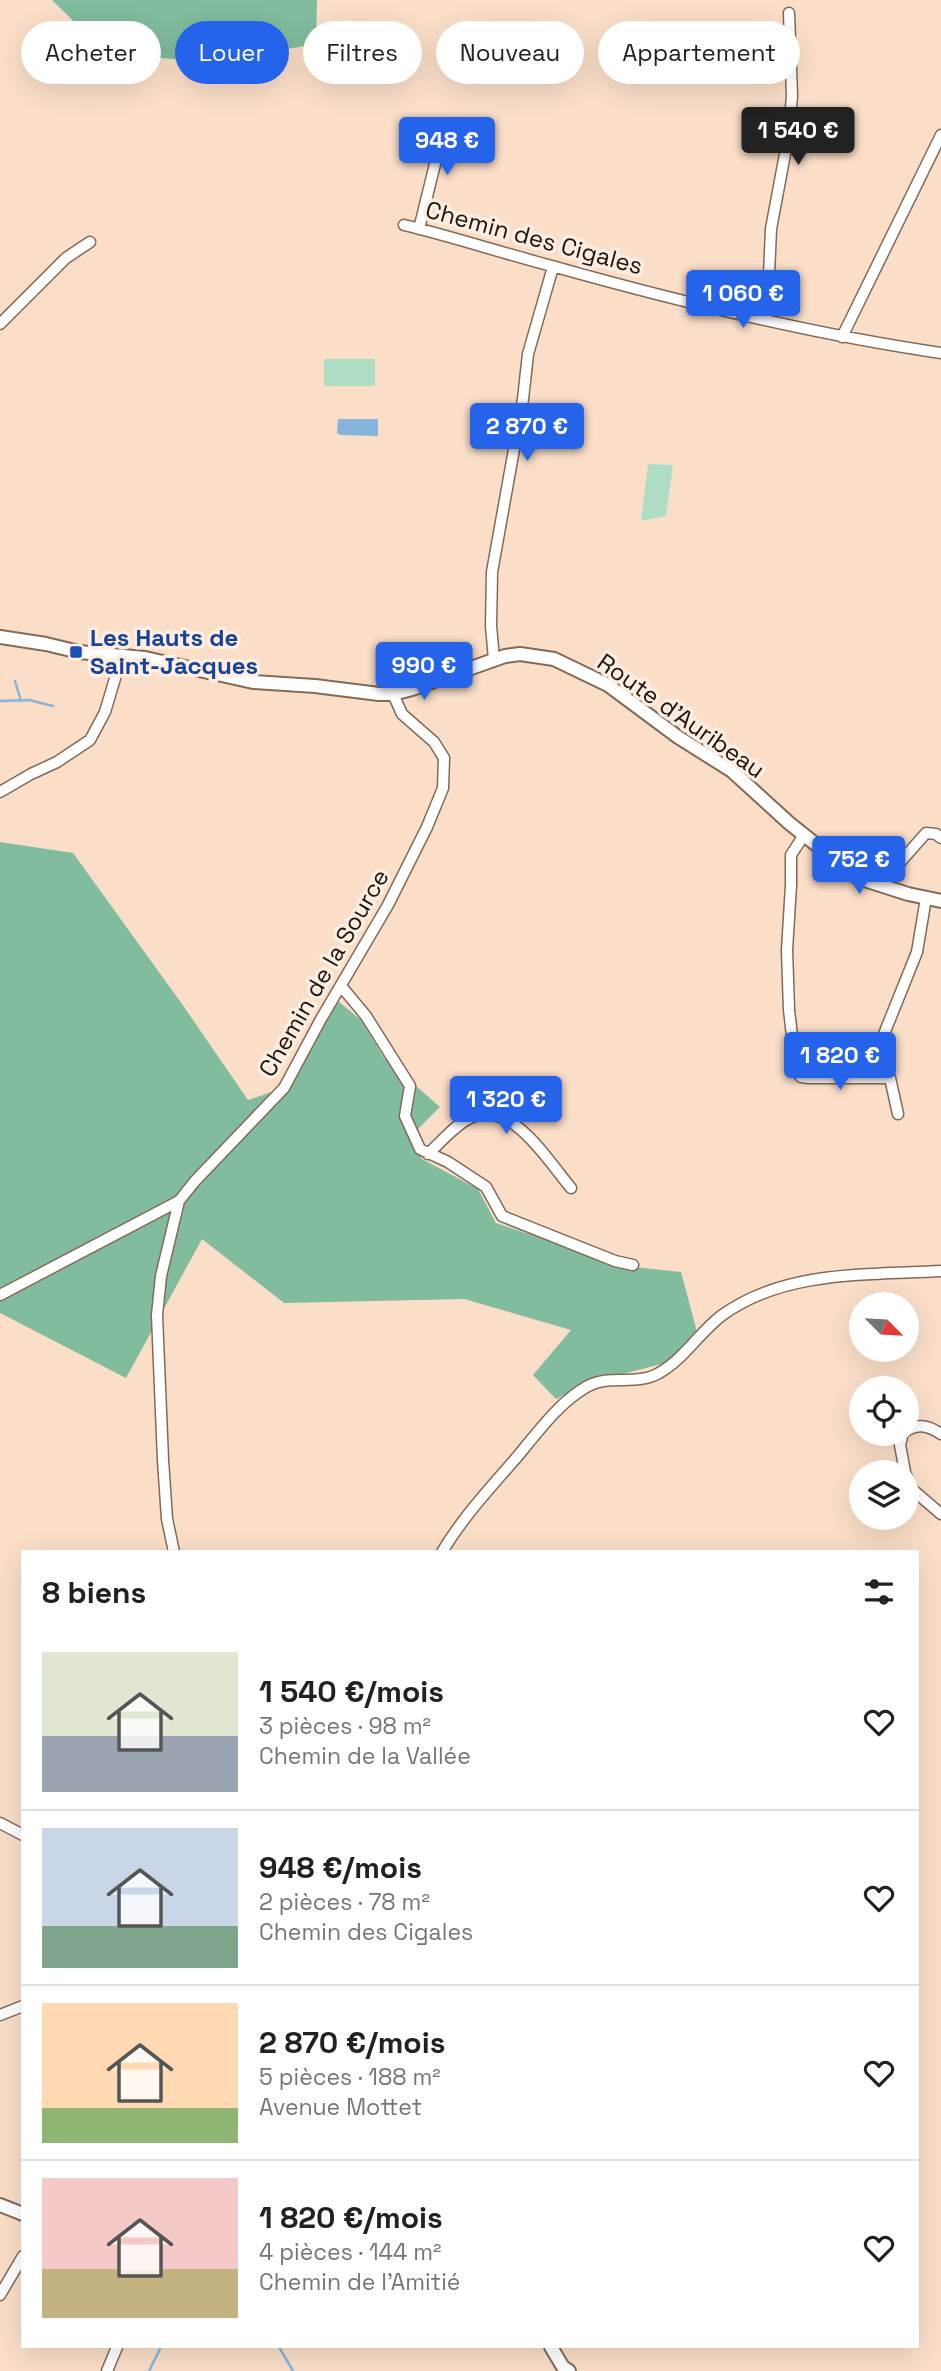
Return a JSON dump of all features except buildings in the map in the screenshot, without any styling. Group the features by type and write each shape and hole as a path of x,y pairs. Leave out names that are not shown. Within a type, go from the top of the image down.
{"street":[{"path":"767,320 771,229 788,138 792,96 789,13"},
{"path":"842,337 941,135"},
{"path":"419,229 436,160 437,141 457,136 481,144"},
{"name":"Chemin des Cigales","path":"404,225 467,240 553,267 767,320 842,337 941,353"},
{"path":"0,324 66,258 90,242"},
{"path":"494,659 491,626 492,572 523,399 528,354 553,267"},
{"name":"Route d'Auribeau","path":"0,637 79,652 145,657 254,682 393,694 494,659 520,654 542,656 564,663 608,684 678,737 732,771 804,835 858,878 941,901"},
{"path":"0,792 57,762 90,740 105,712 122,655"},
{"name":"Chemin de la Source","path":"174,1550 167,1519 157,1315 161,1276 180,1201 195,1181 284,1088 414,857 443,788 445,765 440,749 402,714 393,694"},
{"path":"880,885 926,833 936,834 941,838"},
{"path":"804,835 791,855 787,950 790,1021 796,1070 801,1077 809,1078 890,1078 898,1114"},
{"path":"881,1049 884,1034 917,952 926,898"},
{"path":"341,986 366,1016 410,1086 405,1116 420,1150 448,1162 486,1187 502,1216 615,1261 633,1265"},
{"path":"428,1154 469,1118 500,1115 515,1124 570,1188"},
{"path":"0,1295 180,1201"},
{"path":"443,1550 457,1527 548,1421 571,1396 591,1384 649,1378 679,1359 722,1316 771,1289 832,1278 941,1270"},
{"path":"919,1426 925,1425 941,1434"},
{"path":"919,1495 941,1514"},
{"path":"0,1822 21,1834"},
{"path":"0,2015 21,2008"},
{"path":"0,2205 21,2213"},
{"path":"0,2295 21,2259"},
{"path":"107,2371 117,2348"},
{"path":"552,2348 563,2367 569,2371"}],"green space":[{"path":"52,0 317,0 317,21 303,21 303,46 289,49 289,21 175,21 175,59 161,58 161,21 73,21"},
{"path":"324,359 375,359 375,386 324,386"},
{"path":"648,464 673,465 666,516 641,521"},
{"path":"0,842 73,853 248,1100 277,1090 338,1001 361,1020 384,1058 440,1107 409,1138 422,1159 478,1189 496,1223 623,1266 681,1272 697,1332 669,1362 588,1383 556,1399 533,1375 571,1330 464,1299 284,1303 202,1239 126,1378 0,1313"}],"water":[{"path":"338,419 378,419 378,436 340,435 337,433"}],"waterway":[{"path":"15,681 21,701"},
{"path":"0,701 29,700 53,706"},
{"path":"149,2371 160,2348"},
{"path":"280,2348 293,2371"}],"place":[{"name":"Les Hauts de Saint-Jacques","path":"76,652"}]}
